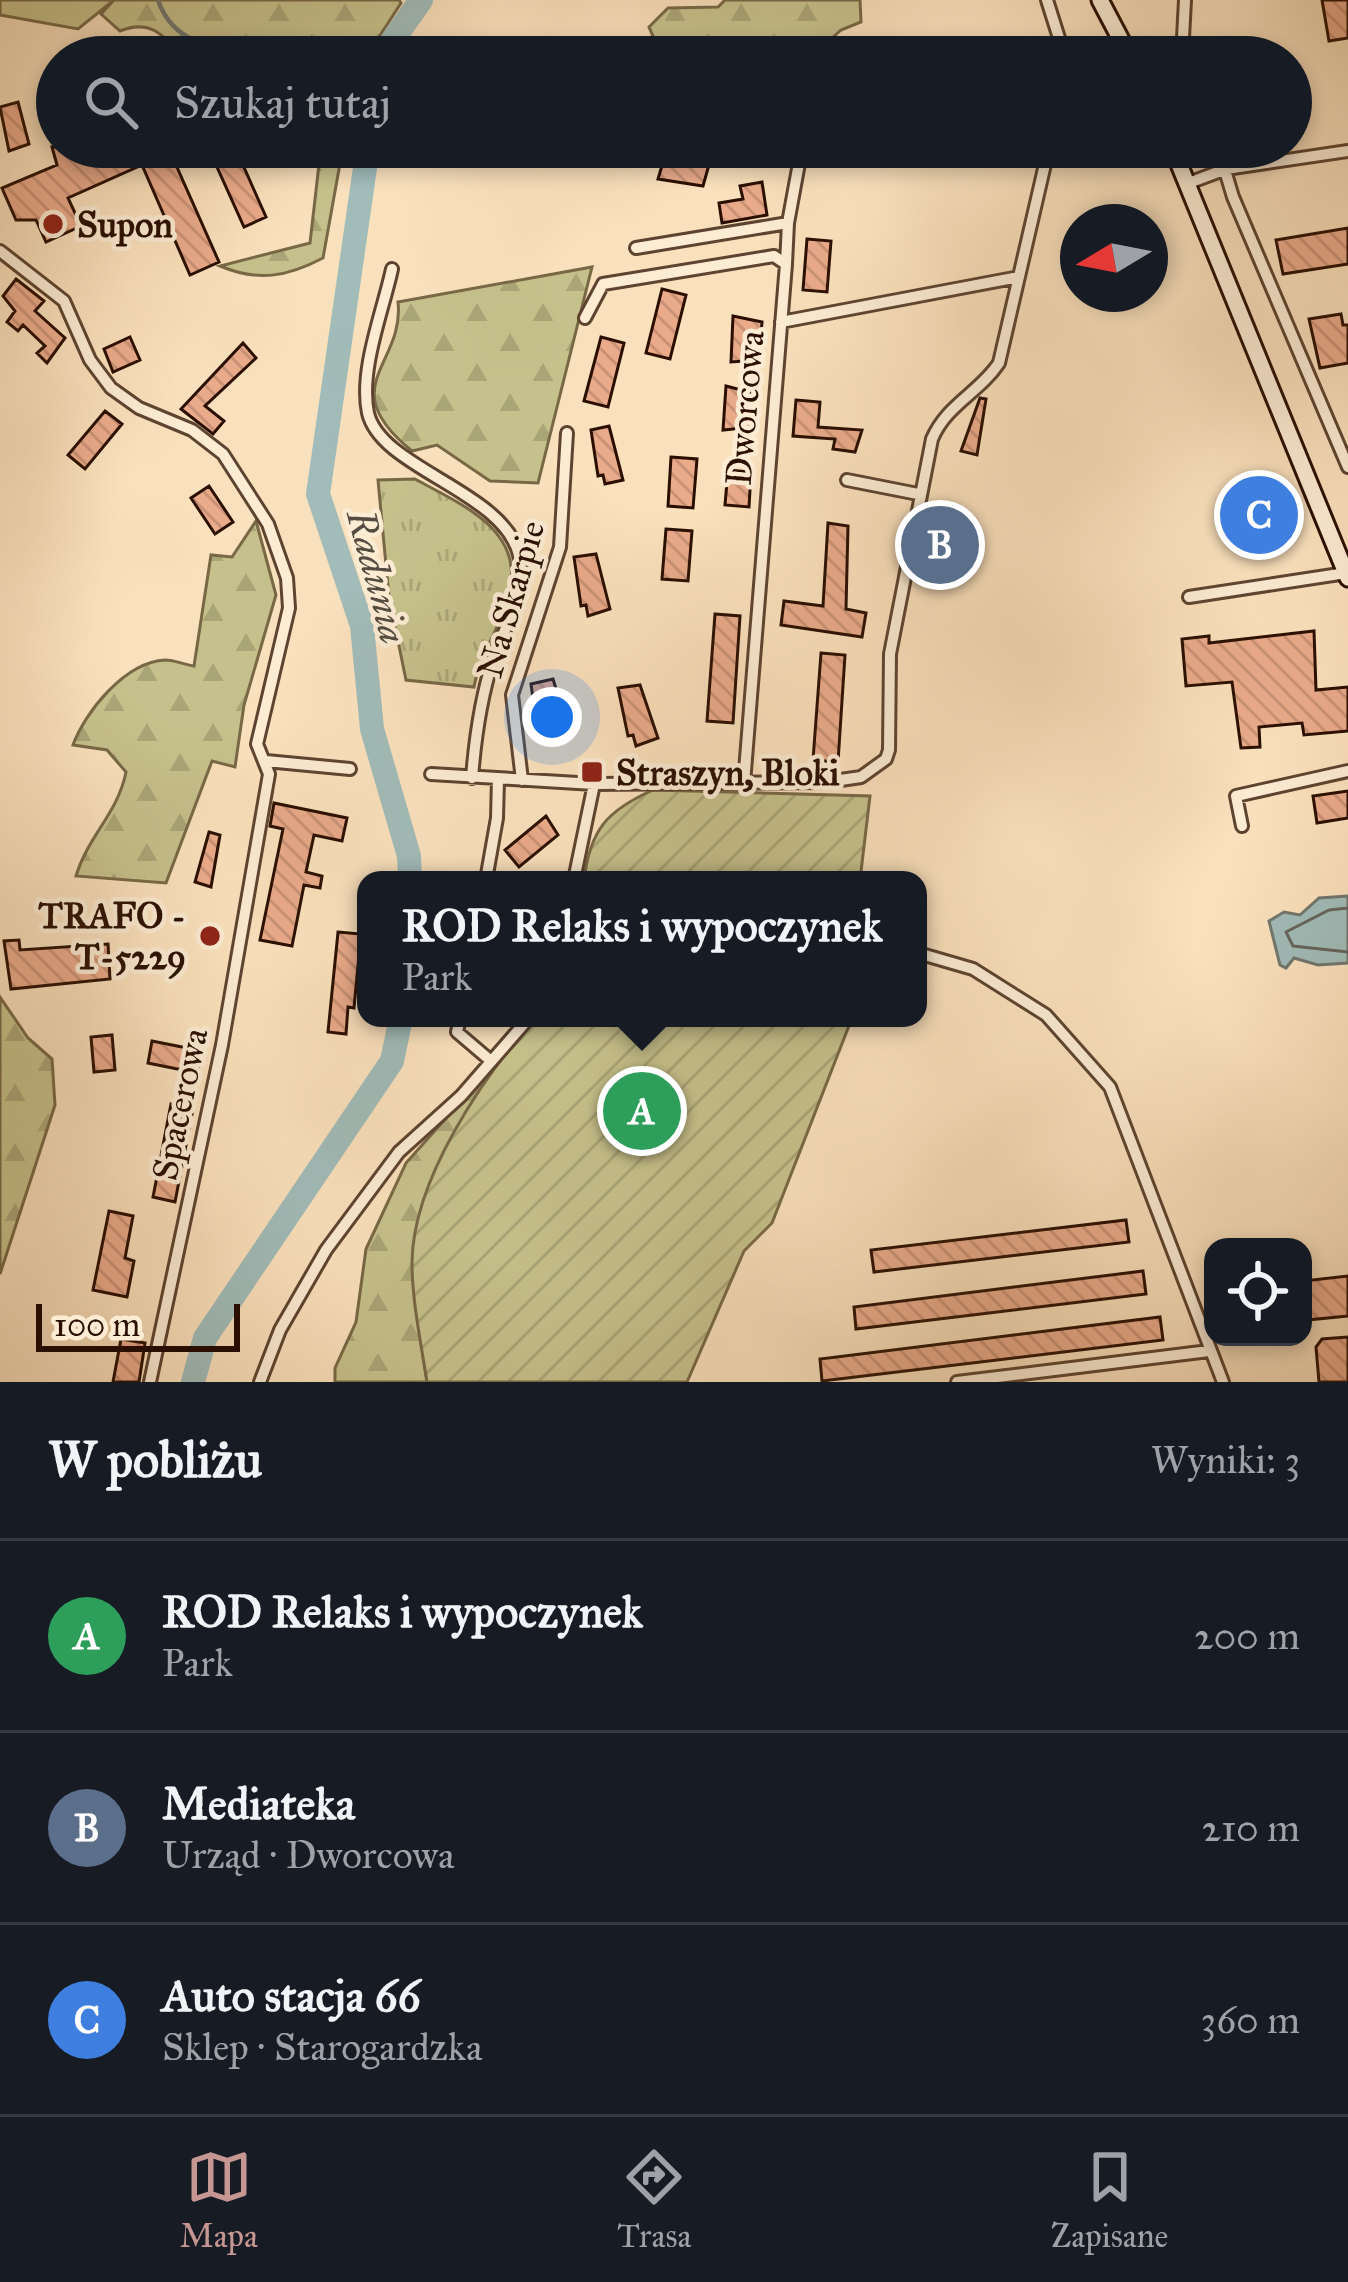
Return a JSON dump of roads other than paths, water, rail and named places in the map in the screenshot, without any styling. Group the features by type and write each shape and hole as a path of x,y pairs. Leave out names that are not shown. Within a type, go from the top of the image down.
{"main road":[{"path":"1100,0 1119,36"},
{"path":"1180,168 1347,575"}],"street":[{"path":"1047,0 1058,36"},
{"path":"1183,36 1185,0 1200,0"},
{"path":"1312,156 1348,151"},
{"name":"Dworcowa","path":"744,783 788,224 798,168"},
{"path":"431,774 594,784 847,780 861,778 886,759 892,737 890,654 918,494 942,417 1000,363 1044,168"},
{"path":"1186,184 1233,168"},
{"path":"1226,169 1348,467"},
{"path":"636,248 788,224"},
{"name":"Spacerowa","path":"0,250 64,301 90,360 118,395 192,430 223,454 268,524 287,578 289,608 257,744 269,774 222,1045 150,1382"},
{"path":"585,318 603,284 774,256 786,264"},
{"path":"392,269 371,364 368,415 386,440 496,515 519,555 517,606 482,701 472,778"},
{"path":"782,322 1019,278"},
{"name":"Na Skarpie","path":"522,780 512,695 560,547 567,433"},
{"path":"847,480 918,494"},
{"path":"1190,597 1347,575"},
{"path":"266,761 350,769"},
{"path":"1242,826 1236,796 1348,771"},
{"path":"488,871 498,779"},
{"path":"576,871 594,784"},
{"path":"927,956 973,969 1046,1015 1110,1087 1223,1382"},
{"path":"458,1027 457,1032 491,1061"},
{"path":"260,1382 280,1330 326,1250 400,1152 521,1027"},
{"path":"957,1382 1209,1352"}],"water":[{"path":"1348,896 1348,963 1318,965 1294,958 1286,968 1280,965 1269,921 1284,912 1300,915 1319,898"}],"waterway":[{"path":"158,0 167,18 187,36"},
{"name":"Radunia","path":"396,36 421,0"},
{"name":"Radunia","path":"365,168 318,494 362,626 372,729 410,871"},
{"name":"Radunia","path":"193,1382 205,1338 392,1061 399,1027"}],"place":[{"name":"Supon","path":"53,224"},
{"name":"Auto stacja 66","path":"1259,515"},
{"name":"Mediateka","path":"940,545"},
{"name":"Straszyn, Bloki","path":"592,772"},
{"name":"TRAFO - T-5229","path":"210,936"},
{"name":"ROD Relaks i wypoczynek","path":"642,1111"}]}
